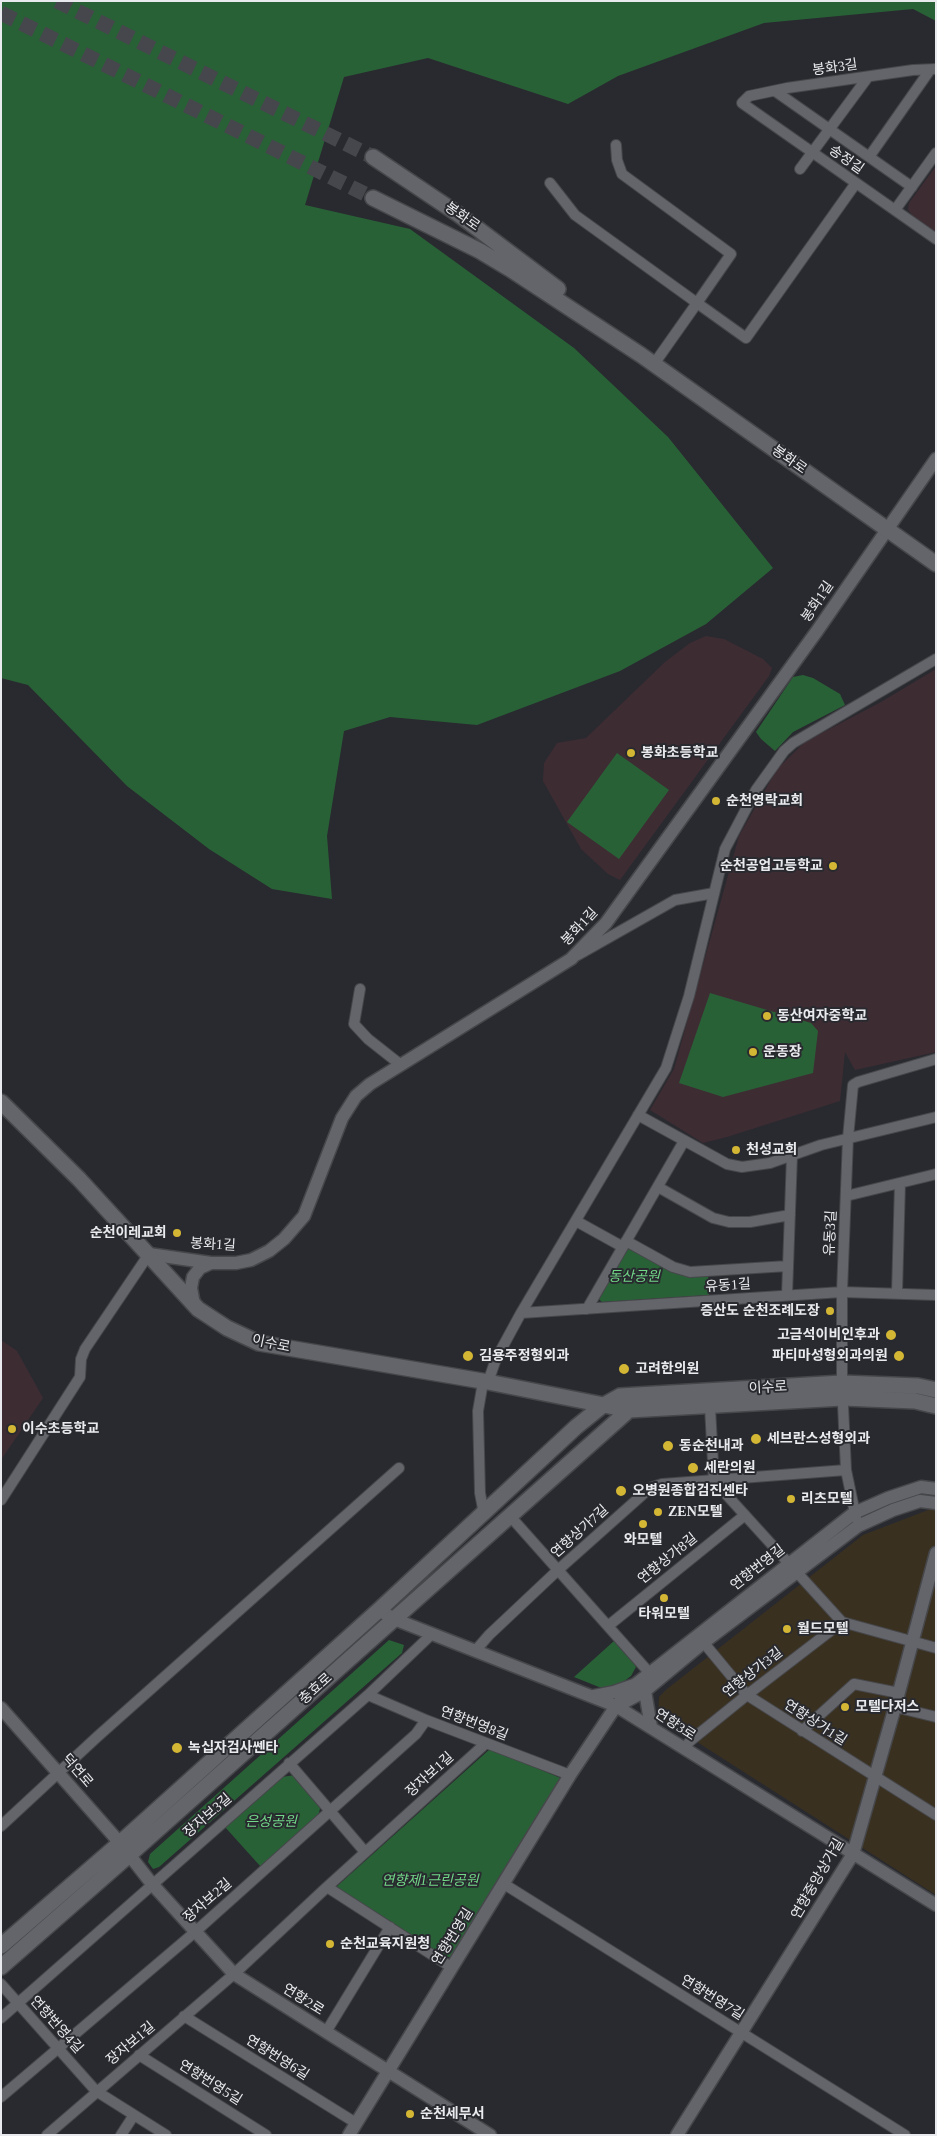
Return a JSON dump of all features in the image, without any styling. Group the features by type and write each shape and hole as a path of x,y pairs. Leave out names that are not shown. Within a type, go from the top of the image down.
{"main road":[{"name":"봉화로","path":"373,157 486,234 641,355"},
{"name":"봉화로","path":"373,198 480,251 641,355 936,564"},
{"name":"이수로","path":"1,1102 79,1179 194,1304 210,1318 259,1343 485,1382 630,1410 710,1407 843,1391 915,1401 936,1406"},
{"name":"이수로","path":"602,1406 620,1396 843,1391 918,1386 936,1390"},
{"path":"572,1400 580,1408 581,1413 576,1427"},
{"name":"충효로","path":"1,1946 120,1843 379,1610 576,1427 602,1406"},
{"name":"충효로","path":"1,1966 129,1856 630,1410"}],"street":[{"name":"봉화3길","path":"742,103 749,96 775,91 868,77 933,70"},
{"path":"869,157 933,70"},
{"path":"800,169 868,77"},
{"path":"775,91 912,187"},
{"name":"송정길","path":"742,103 936,239"},
{"path":"616,145 617,160 622,174 731,254 654,364"},
{"path":"895,210 936,153"},
{"path":"550,183 575,215 746,338 856,183"},
{"name":"봉화1길","path":"149,1254 211,1263 236,1263 251,1260 269,1251 294,1229 309,1207 342,1118 356,1096 370,1084 401,1064 571,959 606,923 812,637 936,459"},
{"path":"484,1514 480,1494 478,1411 485,1382 522,1313 666,1068 689,996 729,839 756,790 784,751 802,736 887,689 936,659"},
{"path":"571,959 675,900 714,893"},
{"path":"360,989 354,1024 368,1039 401,1064"},
{"name":"유동3길","path":"846,1470 842,1292 848,1138 853,1085 936,1059"},
{"path":"638,1115 727,1164 742,1167 770,1163 821,1145 936,1117"},
{"path":"587,1309 684,1142"},
{"path":"787,1295 792,1155"},
{"path":"846,1196 936,1174"},
{"path":"897,1293 900,1183"},
{"path":"658,1187 713,1218 729,1222 750,1222 790,1215"},
{"path":"576,1221 673,1267 690,1272 788,1266"},
{"path":"1,1500 80,1377 81,1359 85,1349 149,1254"},
{"path":"194,1304 191,1288 193,1277 200,1268 211,1263"},
{"name":"유동1길","path":"522,1313 842,1292 936,1294"},
{"path":"710,1407 714,1481 842,1622 936,1648"},
{"path":"1,1826 399,1468"},
{"path":"846,1470 858,1526"},
{"name":"연향상가7길","path":"476,1650 489,1635 558,1570 650,1488 662,1484 846,1470"},
{"name":"연향번영길","path":"349,2135 570,1775 616,1706 793,1567 854,1513 921,1486 936,1489"},
{"name":"연향번영길","path":"793,1567 858,1526 893,1510 920,1501 936,1503"},
{"name":"연향상가8길","path":"608,1626 745,1515"},
{"path":"510,1516 653,1677"},
{"name":"연향중앙상가길","path":"677,2135 853,1854 912,1642 932,1582 936,1553"},
{"name":"연향3로","path":"379,1610 394,1619 616,1706 936,1904"},
{"name":"연향상가3길","path":"684,1749 690,1741 747,1695 842,1622"},
{"name":"장자보3길","path":"1,2018 368,1695 432,1634"},
{"name":"연향상가1길","path":"700,1639 747,1695 936,1815"},
{"path":"802,1731 854,1684 899,1693"},
{"path":"594,1696 640,1688 651,1727"},
{"name":"연향번영8길","path":"368,1695 485,1744 570,1775"},
{"path":"895,1706 936,1717"},
{"name":"덕연로","path":"1,1708 120,1843 129,1856"},
{"name":"장자보2길","path":"1,2097 194,1932 330,1812 416,1734 426,1720"},
{"name":"장자보1길","path":"47,2135 234,1974 485,1744"},
{"path":"289,1764 366,1852"},
{"name":"연향2로","path":"129,1856 194,1932 234,1974 490,2135"},
{"name":"연향번영7길","path":"504,1884 905,2135"},
{"path":"327,1887 451,1967"},
{"path":"326,2032 390,1927"},
{"name":"연향번영4길","path":"1,1984 96,2091 166,2135"},
{"name":"연향번영6길","path":"184,2016 356,2123"},
{"name":"연향번영5길","path":"139,2055 266,2135"},
{"path":"121,2135 134,2115"}],"shaded area":[{"path":"936,166 936,232 908,210 909,203"},
{"name":"봉화초등학교","path":"706,636 724,639 763,659 772,668 769,676 620,880 608,874 581,849 543,781 544,763 557,743 586,738 665,662 690,643"},
{"name":"순천공업고등학교","path":"936,669 936,1052 855,1070 845,1052 840,1101 703,1143 650,1110 674,1069 739,836 777,769 805,742 881,702"},
{"name":"이수초등학교","path":"1,1340 17,1351 43,1398 1,1460"},
{"path":"936,1507 936,1895 658,1717 659,1697 667,1689 863,1535"}],"green space":[{"path":"1,1 936,1 936,21 913,9 764,23 618,76 568,104 428,58 344,77 305,205 410,229 574,348 668,437 773,568 706,624 620,671 477,725 390,717 344,731 327,836 332,899 272,889 209,849 127,786 28,685 1,678"},
{"path":"803,675 813,678 840,694 845,705 793,732 775,751 756,732 793,677"},
{"path":"617,753 669,790 619,859 567,822"},
{"name":"운동장","path":"710,993 811,1023 818,1031 813,1073 723,1097 679,1083"},
{"name":"동산공원","path":"625,1247 675,1270 708,1273 709,1295 602,1302 597,1297"},
{"path":"389,1640 404,1645 402,1653 159,1867 153,1869 148,1862 150,1854"},
{"path":"614,1641 632,1659 636,1667 631,1676 619,1685 609,1688 599,1687 574,1677"},
{"name":"연향제1근린공원","path":"490,1749 563,1779 452,1957 443,1957 335,1888"},
{"name":"은성공원","path":"295,1775 321,1805 318,1816 261,1867 225,1827 282,1777"}],"tunnel":[{"path":"57,1 373,157"},
{"path":"1,13 373,198"}],"place":[{"name":"봉화초등학교","path":"631,753"},
{"name":"순천영락교회","path":"716,801"},
{"name":"순천공업고등학교","path":"833,866"},
{"name":"동산여자중학교","path":"767,1016"},
{"name":"운동장","path":"753,1052"},
{"name":"천성교회","path":"736,1150"},
{"name":"순천이레교회","path":"177,1233"},
{"name":"증산도 순천조례도장","path":"830,1311"},
{"name":"고금석이비인후과","path":"891,1335"},
{"name":"김용주정형외과","path":"468,1356"},
{"name":"파티마성형외과의원","path":"899,1356"},
{"name":"고려한의원","path":"624,1369"},
{"name":"이수초등학교","path":"12,1429"},
{"name":"세브란스성형외과","path":"756,1439"},
{"name":"동순천내과","path":"668,1446"},
{"name":"세란의원","path":"693,1468"},
{"name":"오병원종합검진센타","path":"621,1491"},
{"name":"리츠모텔","path":"791,1499"},
{"name":"ZEN모텔","path":"658,1512"},
{"name":"와모텔","path":"643,1524"},
{"name":"타워모텔","path":"664,1598"},
{"name":"월드모텔","path":"787,1629"},
{"name":"모텔다저스","path":"845,1707"},
{"name":"녹십자검사쎈타","path":"177,1748"},
{"name":"순천교육지원청","path":"330,1944"},
{"name":"순천세무서","path":"410,2114"}]}
